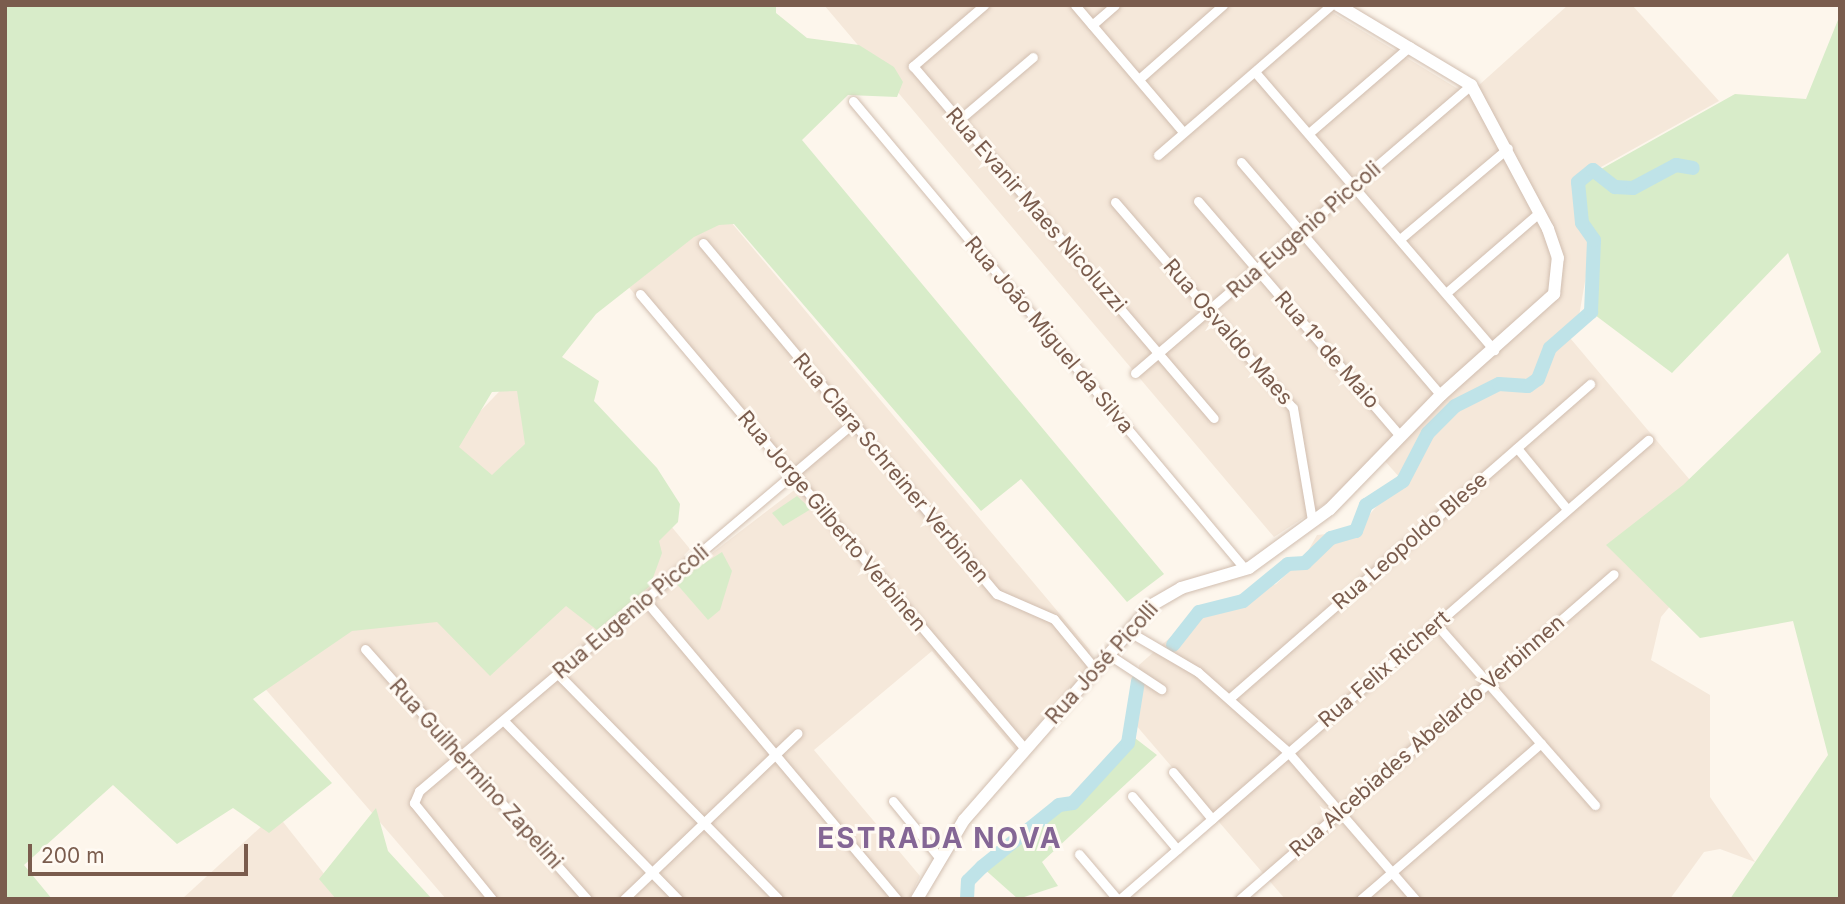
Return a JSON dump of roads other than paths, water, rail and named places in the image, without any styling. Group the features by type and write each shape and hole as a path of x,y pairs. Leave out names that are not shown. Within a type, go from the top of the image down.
{"street":[{"name":"Rua Evanir Maes Nicoluzzi","path":"984,5 913,66 1214,418"},
{"path":"1075,5 1183,132"},
{"path":"1092,25 1115,5"},
{"path":"1139,79 1223,5"},
{"path":"1158,155 1331,5"},
{"path":"1338,5 1471,85"},
{"path":"1309,133 1410,46"},
{"path":"959,120 1033,57"},
{"path":"1255,72 1494,350"},
{"name":"Rua José Picolli","path":"916,899 938,856 1025,749 1128,631 1172,591 1245,569 1341,500 1441,395 1494,350 1554,293 1558,258 1540,212 1508,148 1471,85"},
{"name":"Rua Eugenio Piccoli","path":"1135,373 1471,85"},
{"name":"Rua João Miguel da Silva","path":"853,101 1245,569"},
{"path":"1400,239 1508,148"},
{"path":"1241,162 1441,395"},
{"name":"Rua 1º de Maio","path":"1198,201 1401,436"},
{"name":"Rua Osvaldo Maes","path":"1115,202 1297,414 1311,520"},
{"path":"1446,293 1540,212"},
{"name":"Rua Clara Schreiner Verbinen","path":"703,243 997,594 1054,619 1095,669"},
{"name":"Rua Jorge Gilberto Verbinen","path":"640,294 1025,749"},
{"name":"Rua Leopoldo Blese","path":"1230,698 1590,384"},
{"name":"Rua Eugenio Piccoli","path":"492,899 414,803 419,791 463,760 557,673 853,424"},
{"name":"Rua Felix Richert","path":"1118,899 1648,440"},
{"path":"1517,448 1567,509"},
{"name":"Rua Alcebiades Abelardo Verbinnen","path":"1240,899 1614,574"},
{"path":"645,600 897,899"},
{"path":"1436,624 1595,805"},
{"path":"1128,631 1230,698 1288,752 1415,899"},
{"name":"Rua Guilhermino Zapelini","path":"365,649 587,899"},
{"path":"1108,654 1161,689"},
{"path":"557,673 778,899"},
{"path":"505,722 678,899"},
{"path":"624,899 702,821 798,733"},
{"path":"1361,899 1541,743"},
{"path":"1173,772 1212,819"},
{"path":"1132,796 1175,851"},
{"path":"893,801 938,856"},
{"path":"1140,813 1175,851"},
{"path":"1111,899 1078,855 1118,899"}],"waterway":[{"path":"1173,645 1199,612 1243,601 1288,564 1305,563 1331,538 1356,531 1366,505 1403,481 1428,433 1455,406 1499,384 1528,386 1538,379 1550,348 1591,312 1594,240 1582,223 1578,182 1593,170 1615,187 1633,188 1676,165 1693,168"},
{"path":"967,899 968,881 982,867 1059,805 1073,803 1128,743 1138,681"}],"district":[{"name":"ESTRADA NOVA","path":"940,838"}]}
